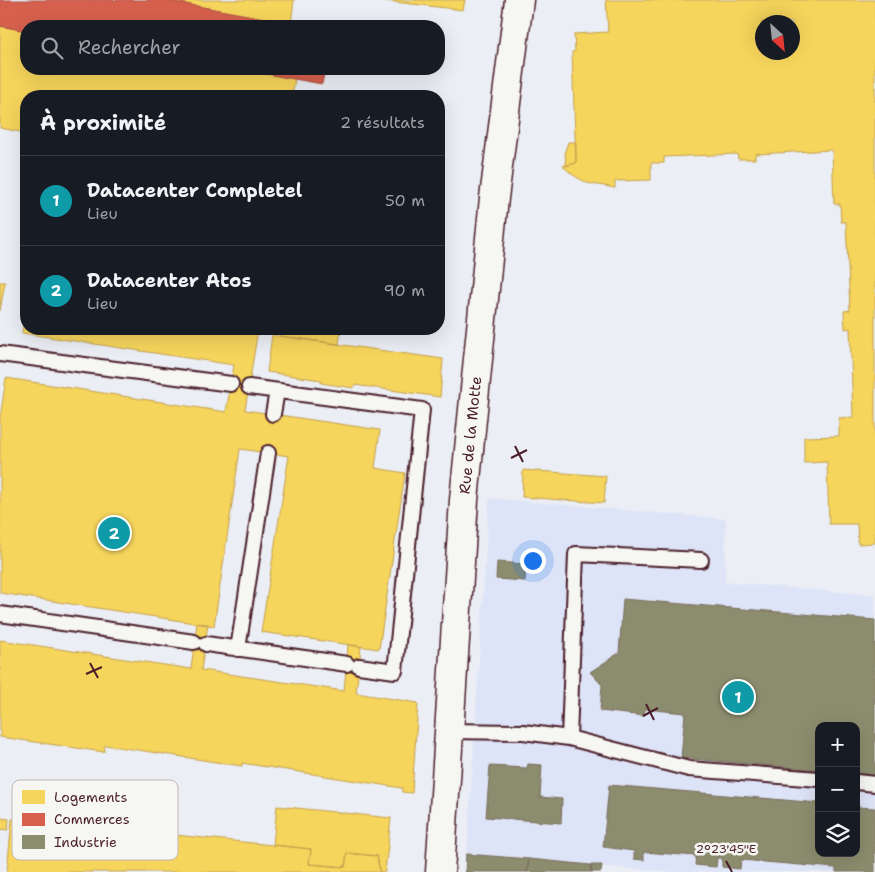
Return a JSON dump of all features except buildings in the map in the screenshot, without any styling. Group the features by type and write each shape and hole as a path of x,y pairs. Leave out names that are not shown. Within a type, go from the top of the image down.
{"street":[{"name":"Rue de la Motte","path":"440,872 464,500 494,198 520,0"}],"lane":[{"path":"0,354 231,384"},
{"path":"0,614 394,672 422,410 249,387"},
{"path":"273,414 277,391"},
{"path":"238,649 268,453"},
{"path":"569,738 576,554 701,560"},
{"path":"449,731 523,732 569,738 690,768 815,779"},
{"path":"860,782 875,784"}],"shaded area":[{"path":"489,498 726,519 725,582 875,595 875,872 669,872 467,855"}],"place":[{"name":"Datacenter Atos","path":"114,533"},
{"name":"Datacenter Completel","path":"738,697"}]}
